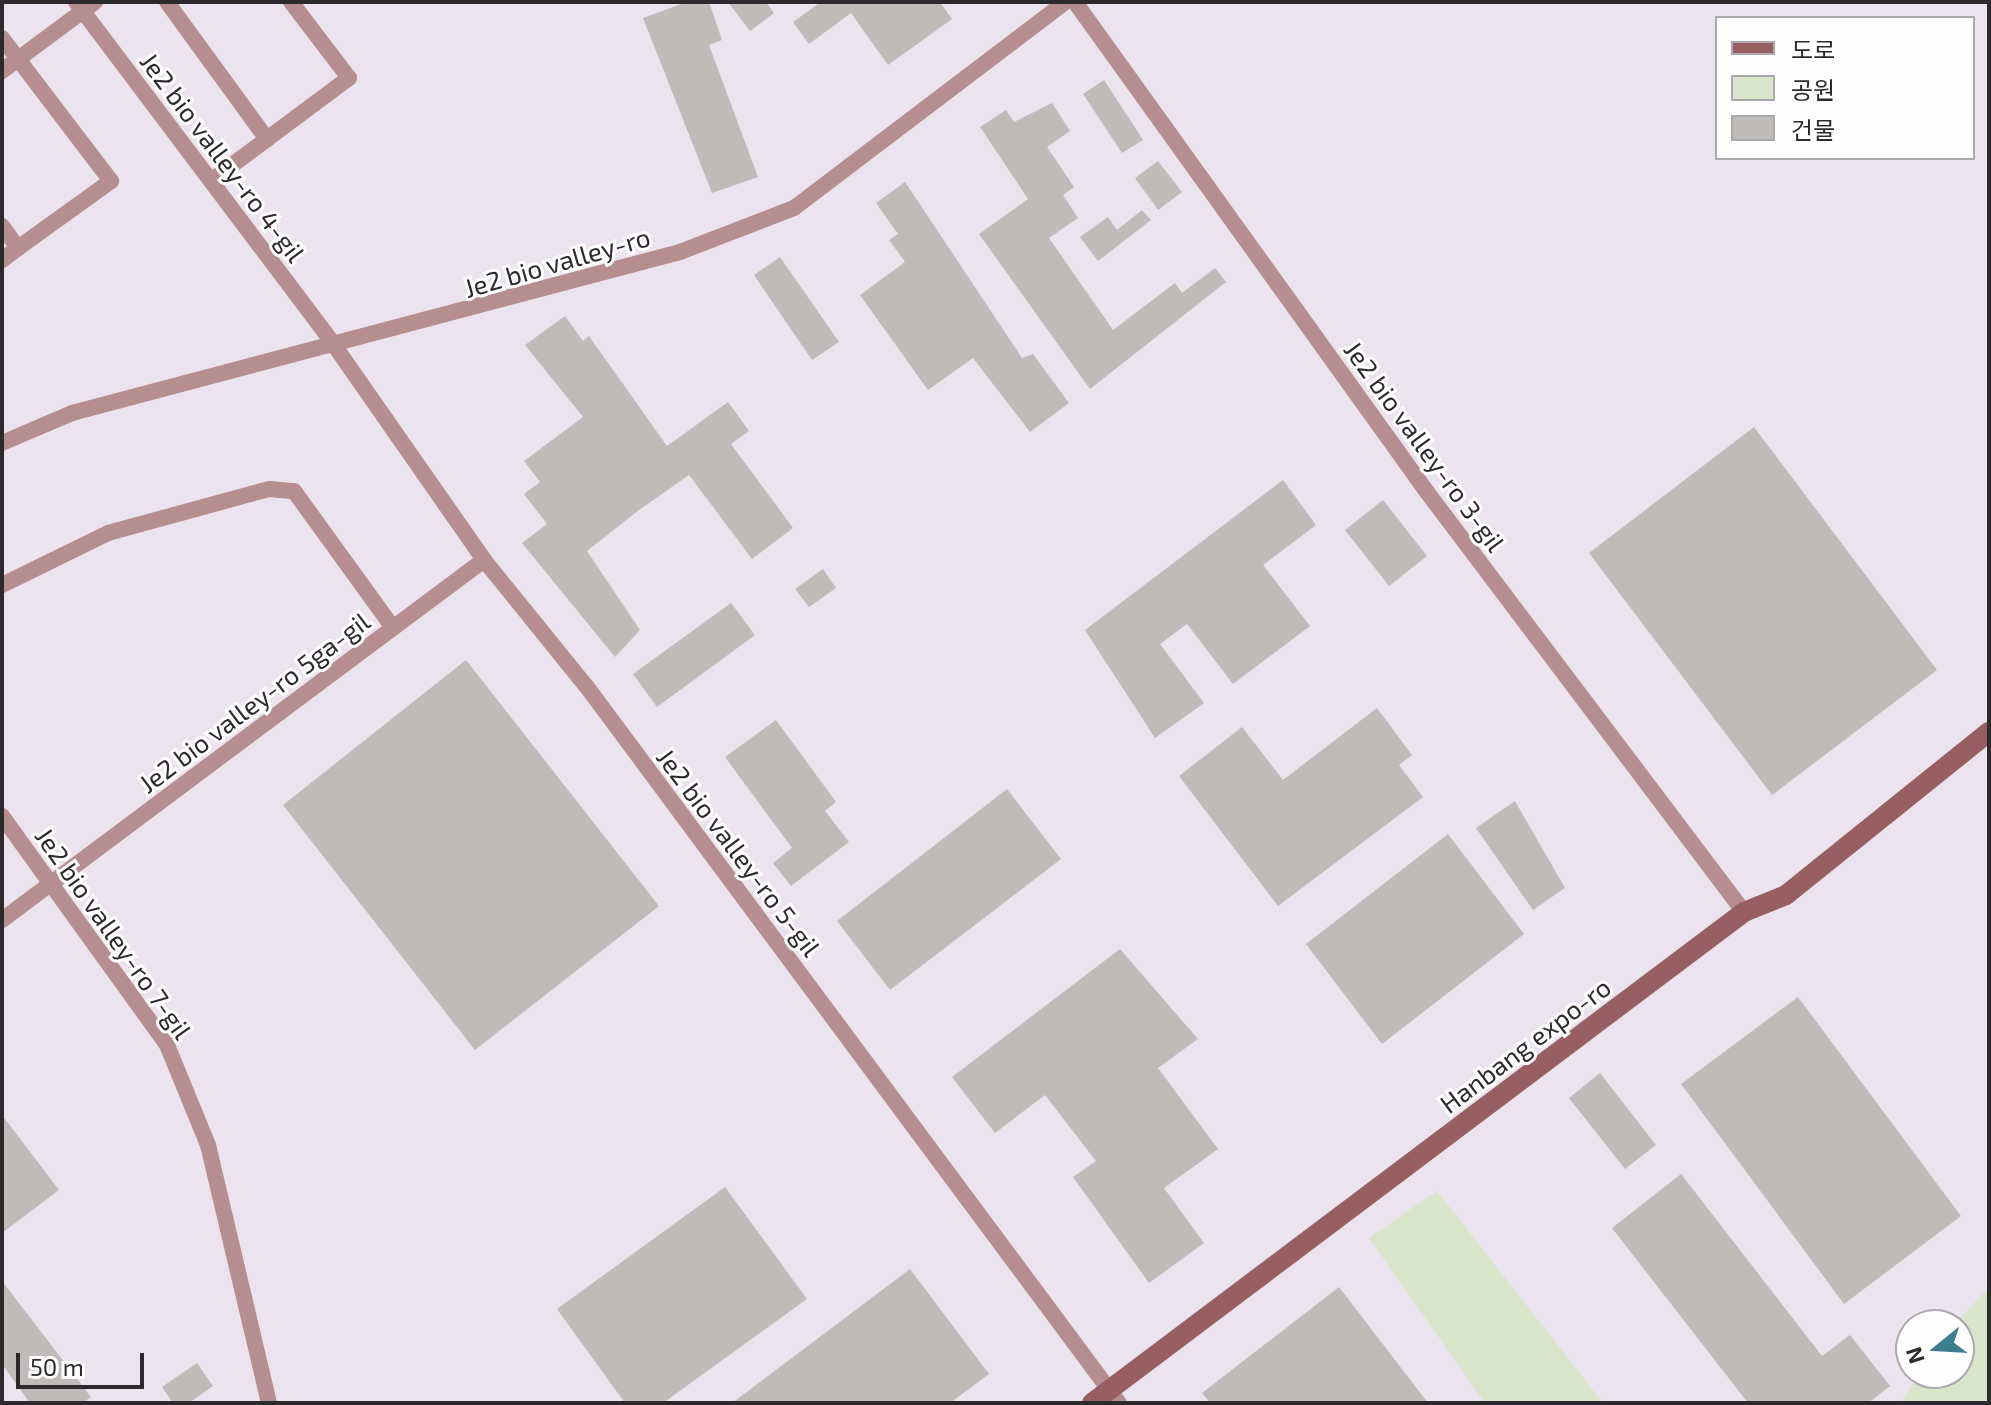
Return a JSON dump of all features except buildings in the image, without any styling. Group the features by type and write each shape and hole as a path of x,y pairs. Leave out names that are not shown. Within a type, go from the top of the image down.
{"street":[{"path":"167,2 267,139"},
{"path":"212,180 349,78 291,2"},
{"name":"Je2 bio valley-ro","path":"2,443 72,413 332,342 665,257 794,208 1065,2"},
{"name":"Je2 bio valley-ro 3-gil","path":"1075,2 1427,492 1744,912"},
{"path":"2,71 85,5"},
{"name":"Je2 bio valley-ro 4-gil","path":"85,5 332,342"},
{"path":"2,38 111,181 2,260"},
{"path":"2,226 18,248"},
{"name":"Je2 bio valley-ro 5-gil","path":"332,342 484,560 587,687 1114,1396"},
{"path":"2,585 108,533 269,489 294,491 393,628"},
{"name":"Je2 bio valley-ro 5ga-gil","path":"2,920 484,560"},
{"name":"Hanbang expo-ro","path":"1092,1403 1114,1396 1744,912 1786,895 1989,732"},
{"name":"Je2 bio valley-ro 7-gil","path":"2,816 167,1045 208,1145 269,1403"}],"shaded area":[{"path":"2,2 1989,2 1989,1403 2,1403"}],"green space":[{"path":"1437,1191 1603,1403 1485,1403 1369,1238"},
{"path":"1989,1288 1989,1403 1900,1403 1910,1389 1975,1389 1975,1309 1969,1309"}]}
